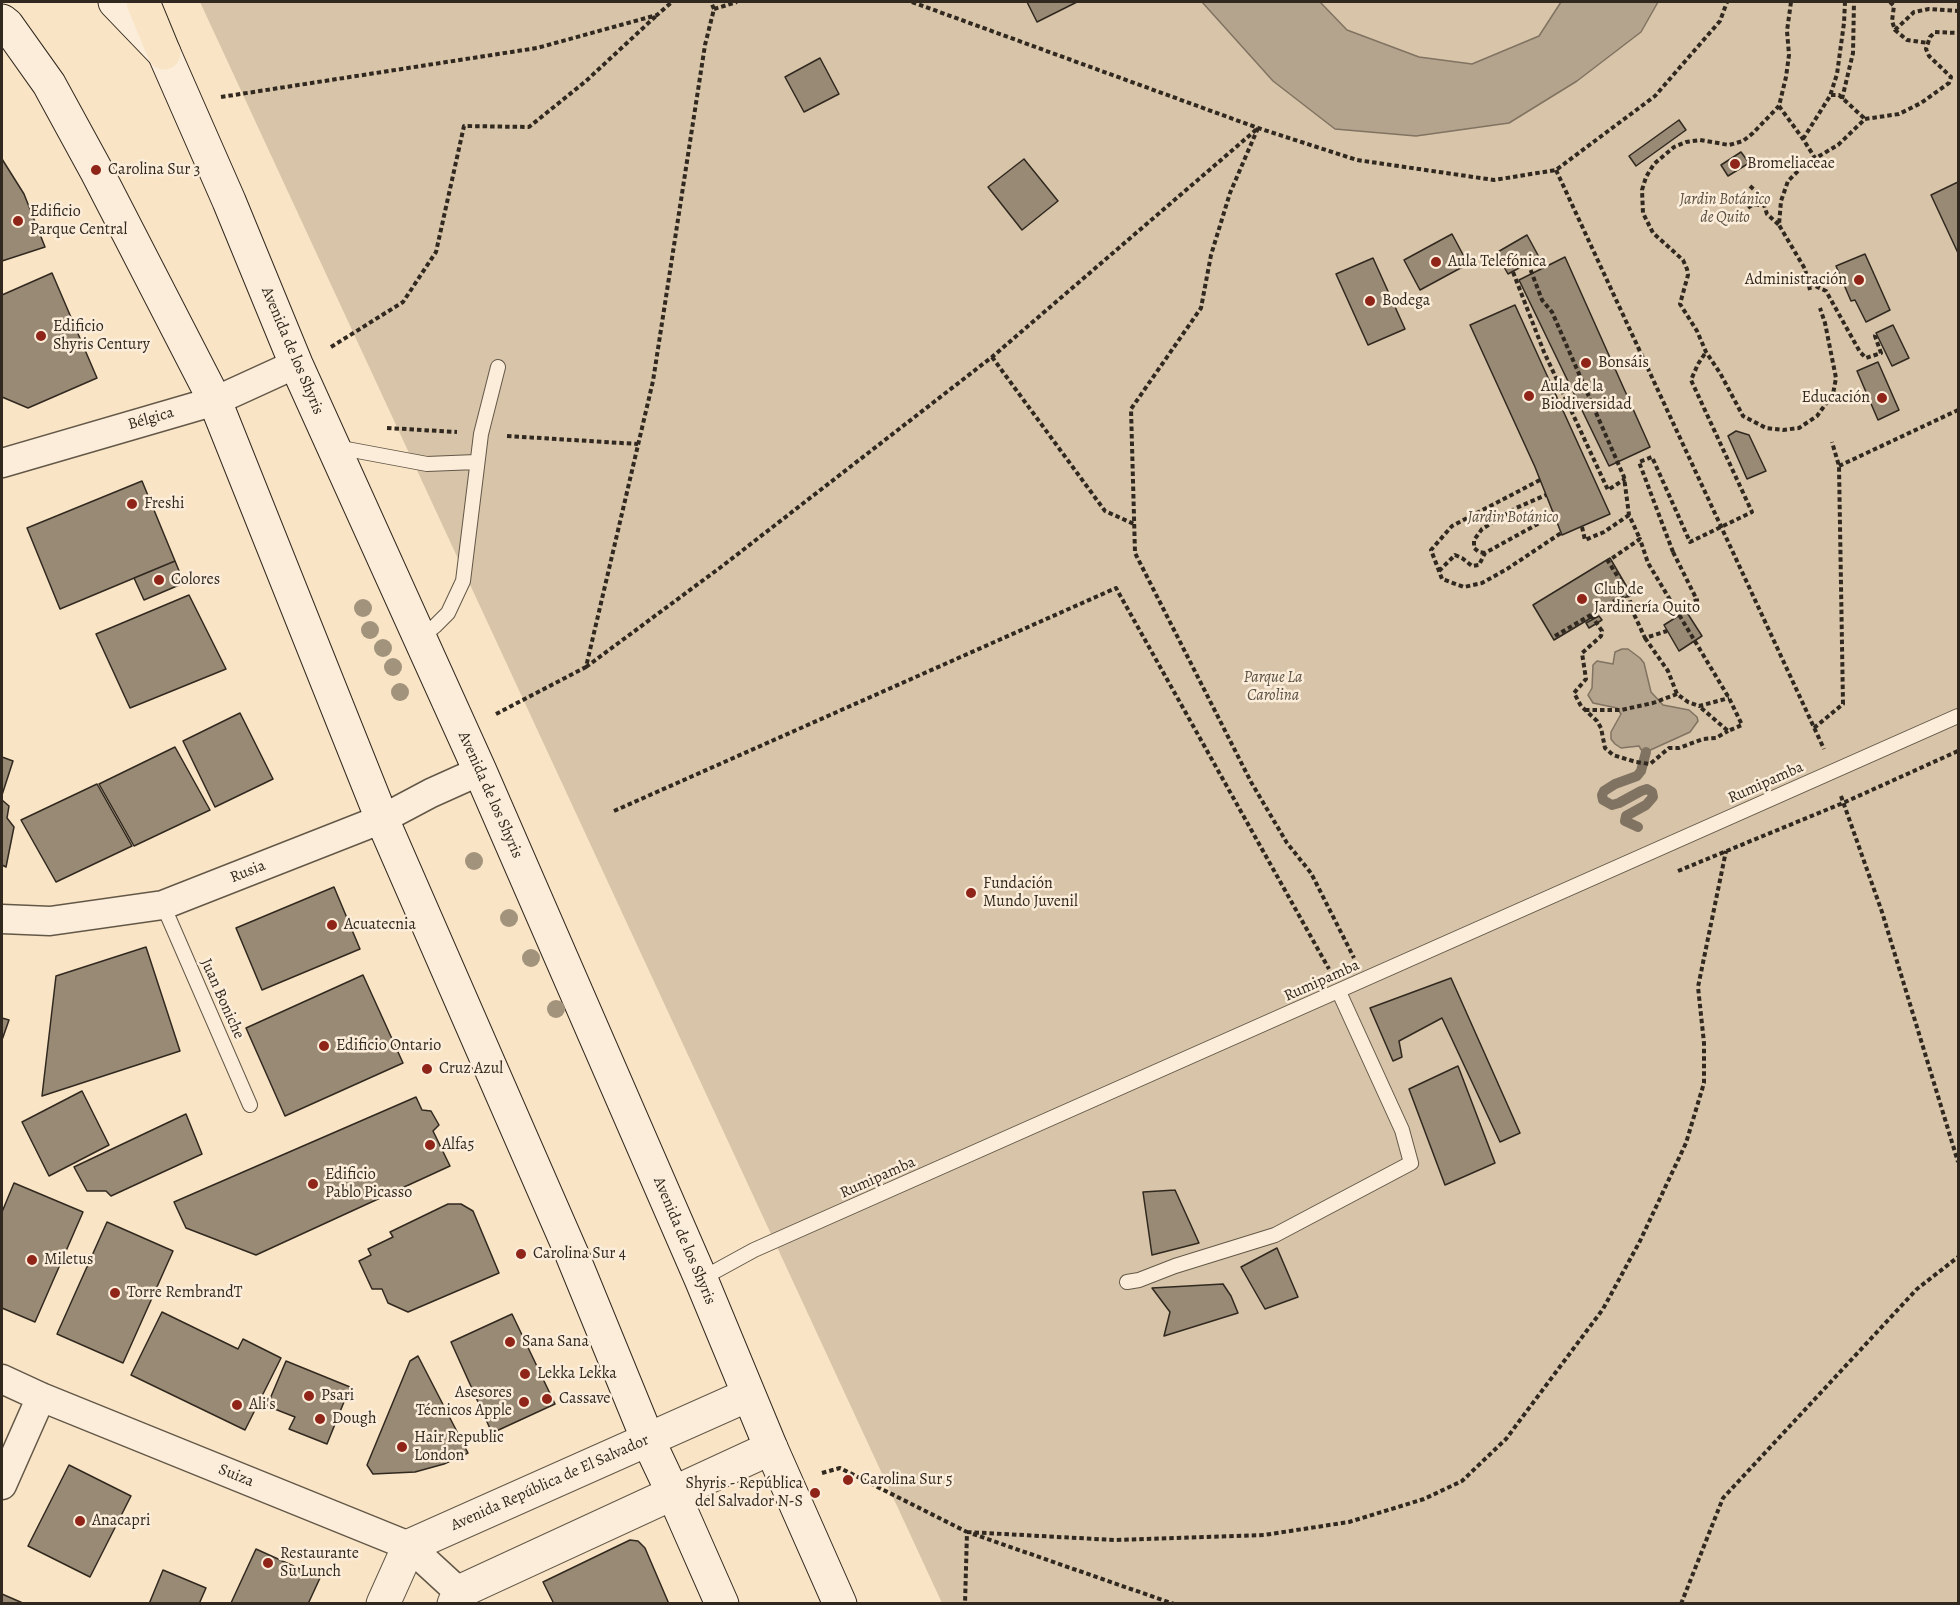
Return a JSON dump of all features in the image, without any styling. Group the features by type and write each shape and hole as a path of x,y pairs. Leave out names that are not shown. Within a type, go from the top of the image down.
{"main road":[{"name":"Avenida de los Shyris","path":"115,2 164,53 229,201 296,364 480,771 840,1604"},
{"path":"143,2 164,53"},
{"path":"2,21 49,84 215,400 382,819 571,1252 648,1440 722,1604"},
{"name":"Avenida República de El Salvador","path":"409,1546 748,1395"},
{"path":"457,1598 771,1448"},
{"path":"383,1604 409,1546"}],"street":[{"name":"Bélgica","path":"2,464 215,400 296,364"},
{"name":"Rusia","path":"2,919 50,921 163,905 382,819 480,771"},
{"name":"Suiza","path":"2,1379 41,1397 409,1546 457,1598"},
{"path":"2,1485 41,1397"}],"lane":[{"path":"420,638 448,613 463,581 476,462 498,367"},
{"path":"333,446 428,464 476,462"},
{"name":"Rumipamba","path":"701,1280 754,1250 1959,716"},
{"name":"Juan Boniche","path":"163,905 250,1105"},
{"path":"1127,1282 1275,1235 1412,1163 1402,1130 1339,992"}],"path":[{"path":"331,347 403,302 436,252 464,126 529,127 586,81 672,2"},
{"path":"586,667 653,381 705,45 714,9 711,2"},
{"path":"714,9 737,2"},
{"path":"912,2 1258,128 1357,160 1494,180 1556,170 1655,96 1720,21 1727,2"},
{"path":"1791,2 1787,31 1787,66 1779,106 1743,141 1729,145 1700,140 1674,147 1654,164 1646,177 1642,190 1642,213 1653,233 1683,261 1687,268 1688,275 1680,304 1697,331 1706,352 1743,416 1766,428 1783,430 1799,428 1817,416 1833,394 1836,378 1820,308"},
{"path":"1802,137 1830,96 1837,74 1845,2"},
{"path":"1842,99 1853,53 1854,2"},
{"path":"1890,2 1894,6 1892,21 1895,30 1907,40 1928,43"},
{"path":"1895,30 1914,12 1929,9 1959,11"},
{"path":"218,98 537,48 657,15"},
{"path":"1779,225 1781,201 1788,181 1804,165 1838,145 1865,119 1899,114 1922,103 1949,83 1951,77 1929,56 1926,49 1935,32 1959,33"},
{"path":"1830,96 1835,94 1865,119"},
{"path":"1779,106 1815,158"},
{"path":"496,714 586,667 721,567 992,357 1258,128"},
{"path":"1258,128 1230,193 1211,255 1201,308 1131,409 1135,553 1251,782 1287,843 1311,873 1365,980"},
{"path":"1556,170 1834,771 1882,912 1959,1162"},
{"path":"1750,186 1761,196 1767,214 1779,225 1805,269 1810,290"},
{"path":"1748,208 1752,205 1764,205"},
{"path":"1528,263 1542,300 1552,312 1625,479 1629,515 1648,563 1674,610 1729,698 1742,725 1716,738 1703,739 1679,748 1670,748 1650,764 1613,755 1605,748 1601,728 1597,721 1574,693 1586,679 1582,653 1601,636 1602,631 1591,615"},
{"path":"1513,272 1544,352 1608,490 1625,479"},
{"path":"1809,283 1826,291 1860,352 1866,358 1881,353 1876,333"},
{"path":"1674,610 1697,600 1673,552 1639,462 1652,457 1690,542 1752,512 1691,380 1706,352"},
{"path":"992,357 1105,511 1134,524"},
{"path":"1839,466 1959,410"},
{"path":"377,428 461,432"},
{"path":"498,435 638,444"},
{"path":"1814,728 1842,704 1839,466 1832,442"},
{"path":"1540,480 1452,526 1431,550 1442,579 1464,587 1482,583 1561,532"},
{"path":"1485,553 1474,548 1474,540 1482,529 1516,508 1546,495"},
{"path":"1439,571 1455,555 1472,566 1479,565 1485,553 1554,515"},
{"path":"1582,527 1586,540 1604,532 1629,515"},
{"path":"1640,539 1608,561 1628,593 1633,612 1645,638 1668,671 1677,694 1699,706 1728,731"},
{"path":"614,811 1116,588 1334,976"},
{"path":"1555,636 1628,593"},
{"path":"1645,638 1667,631"},
{"path":"1587,710 1621,710 1653,703 1677,694"},
{"path":"1699,706 1729,698"},
{"path":"967,1532 1114,1540 1264,1535 1349,1522 1424,1499 1462,1480 1506,1439 1603,1309 1640,1241 1686,1143 1704,1083 1704,1043 1698,987 1726,851"},
{"path":"1681,1604 1723,1498 1917,1289 1959,1257"},
{"path":"822,1473 840,1468 967,1532 1174,1604"},
{"path":"966,1604 967,1532"}],"green space":[{"name":"Parque La Carolina","path":"200,2 1958,2 1958,1603 942,1603"}],"shaded area":[{"path":"1202,2 1320,2 1347,30 1419,57 1472,64 1539,36 1561,2 1658,2 1641,32 1577,81 1509,123 1416,136 1335,129 1273,81"},
{"path":"1628,649 1644,663 1651,692 1663,705 1689,710 1697,717 1698,721 1690,732 1646,752 1642,751 1639,746 1621,748 1615,744 1611,739 1611,732 1621,714 1617,708 1593,703 1588,695 1592,688 1593,665 1597,661 1613,664 1615,652"}],"building":[{"path":"1027,2 1077,2 1037,22"},
{"path":"820,58 839,94 804,112 785,77"},
{"path":"1679,120 1686,130 1636,166 1629,156"},
{"name":"Bromeliaceae","path":"1741,152 1749,163 1728,176 1721,165"},
{"name":"Edificio Parque Central","path":"2,159 24,194 45,247 2,261"},
{"path":"1024,159 1058,201 1022,230 988,187"},
{"path":"1958,182 1958,253 1931,195"},
{"name":"Aula Telefónica","path":"1452,234 1468,264 1420,290 1404,260"},
{"path":"1527,235 1539,257 1508,274 1496,253"},
{"name":"Administración","path":"1865,254 1890,310 1866,322 1855,300 1851,301 1836,266"},
{"name":"Bonsáis","path":"1565,257 1650,447 1609,466 1519,280"},
{"name":"Bodega","path":"1373,258 1405,329 1368,345 1336,274"},
{"name":"Edificio Shyris Century","path":"52,273 97,378 28,408 2,397 2,295"},
{"name":"Aula de la Biodiversidad","path":"1515,305 1610,514 1562,535 1535,467 1470,325"},
{"path":"1893,325 1909,358 1892,366 1876,333"},
{"name":"Educación","path":"1878,362 1899,410 1878,420 1857,371"},
{"path":"1736,431 1749,435 1766,471 1747,479 1728,436"},
{"path":"142,481 175,561 60,609 27,528"},
{"name":"Club de Jardinería Quito","path":"1610,558 1631,594 1554,640 1533,605"},
{"name":"Colores","path":"175,561 184,583 144,600 134,578"},
{"path":"189,595 226,669 130,708 96,634"},
{"path":"1686,611 1702,636 1679,651 1664,625"},
{"path":"1599,616 1602,620 1589,628 1586,623"},
{"path":"240,713 273,779 215,807 183,741"},
{"path":"175,747 210,810 134,846 99,784"},
{"path":"2,757 13,761 2,795"},
{"path":"97,784 132,846 56,882 21,820"},
{"path":"2,800 9,806 7,818 14,827 6,867 2,865"},
{"path":"334,887 360,949 262,990 236,928"},
{"path":"146,947 180,1051 42,1096 56,976"},
{"name":"Edificio Ontario","path":"363,975 403,1063 285,1116 246,1028"},
{"path":"1451,978 1520,1133 1500,1142 1442,1018 1399,1041 1402,1057 1393,1061 1370,1008"},
{"path":"2,1018 9,1020 2,1040"},
{"path":"1458,1066 1495,1163 1445,1185 1409,1089"},
{"path":"82,1091 109,1145 49,1176 22,1122"},
{"name":"Edificio Pablo Picasso","path":"416,1097 422,1110 431,1111 439,1125 433,1131 450,1166 256,1255 186,1228 174,1202"},
{"path":"186,1114 202,1154 111,1196 106,1191 87,1191 74,1167"},
{"name":"Miletus","path":"14,1183 83,1212 35,1322 2,1308 2,1212"},
{"path":"1175,1190 1199,1243 1152,1255 1143,1192"},
{"path":"448,1204 461,1204 473,1211 499,1273 408,1312 388,1303 382,1289 372,1289 359,1261 371,1255 368,1249 393,1237 390,1232"},
{"name":"Torre RembrandT","path":"107,1222 173,1251 123,1363 57,1334"},
{"path":"1277,1248 1298,1297 1265,1309 1241,1267"},
{"path":"1223,1284 1238,1313 1164,1336 1170,1312 1152,1288"},
{"path":"162,1312 238,1349 243,1339 281,1358 245,1430 131,1375"},
{"path":"512,1314 555,1404 492,1433 451,1342"},
{"path":"418,1356 468,1453 444,1464 415,1472 373,1474 367,1465 410,1361"},
{"name":"Psari","path":"286,1361 350,1387 327,1444 289,1429 295,1417 267,1406"},
{"name":"Anacapri","path":"69,1465 131,1496 90,1577 28,1546"},
{"path":"630,1540 638,1541 645,1548 669,1604 554,1604 543,1582"},
{"name":"Restaurante Su Lunch","path":"256,1549 320,1578 308,1604 231,1603"},
{"path":"163,1570 206,1588 199,1604 149,1604"},
{"path":"2,1594 25,1604 2,1604"}],"waterway":[{"path":"1638,827 1625,821 1626,816 1646,805 1653,797 1652,792 1647,789 1612,805 1603,800 1602,795 1615,784 1637,776 1641,771 1646,752"}],"place":[{"name":"Bromeliaceae","path":"1735,164"},
{"name":"Carolina Sur 3","path":"96,170"},
{"name":"Edificio Parque Central","path":"18,221"},
{"name":"Aula Telefónica","path":"1436,262"},
{"name":"Administración","path":"1859,280"},
{"name":"Bodega","path":"1370,301"},
{"name":"Edificio Shyris Century","path":"41,336"},
{"name":"Bonsáis","path":"1586,363"},
{"name":"Aula de la Biodiversidad","path":"1529,396"},
{"name":"Educación","path":"1882,398"},
{"name":"Freshi","path":"132,504"},
{"name":"Colores","path":"159,580"},
{"name":"Club de Jardinería Quito","path":"1582,599"},
{"name":"Fundación Mundo Juvenil","path":"971,893"},
{"name":"Acuatecnia","path":"332,925"},
{"name":"Edificio Ontario","path":"324,1046"},
{"name":"Cruz Azul","path":"427,1069"},
{"name":"Alfa5","path":"430,1145"},
{"name":"Edificio Pablo Picasso","path":"313,1184"},
{"name":"Carolina Sur 4","path":"521,1254"},
{"name":"Miletus","path":"32,1260"},
{"name":"Torre RembrandT","path":"115,1293"},
{"name":"Sana Sana","path":"510,1342"},
{"name":"Lekka Lekka","path":"525,1374"},
{"name":"Psari","path":"309,1396"},
{"name":"Cassave","path":"547,1399"},
{"name":"Asesores Técnicos Apple","path":"524,1402"},
{"name":"Ali's","path":"237,1405"},
{"name":"Dough","path":"320,1419"},
{"name":"Hair Republic London","path":"402,1447"},
{"name":"Carolina Sur 5","path":"848,1480"},
{"name":"Shyris - República del Salvador N-S","path":"815,1493"},
{"name":"Anacapri","path":"80,1521"},
{"name":"Restaurante Su Lunch","path":"268,1563"}],"park label":[{"name":"Jardin Botánico de Quito","path":"1725,209"},
{"name":"Jardin Botánico","path":"1513,518"}]}
